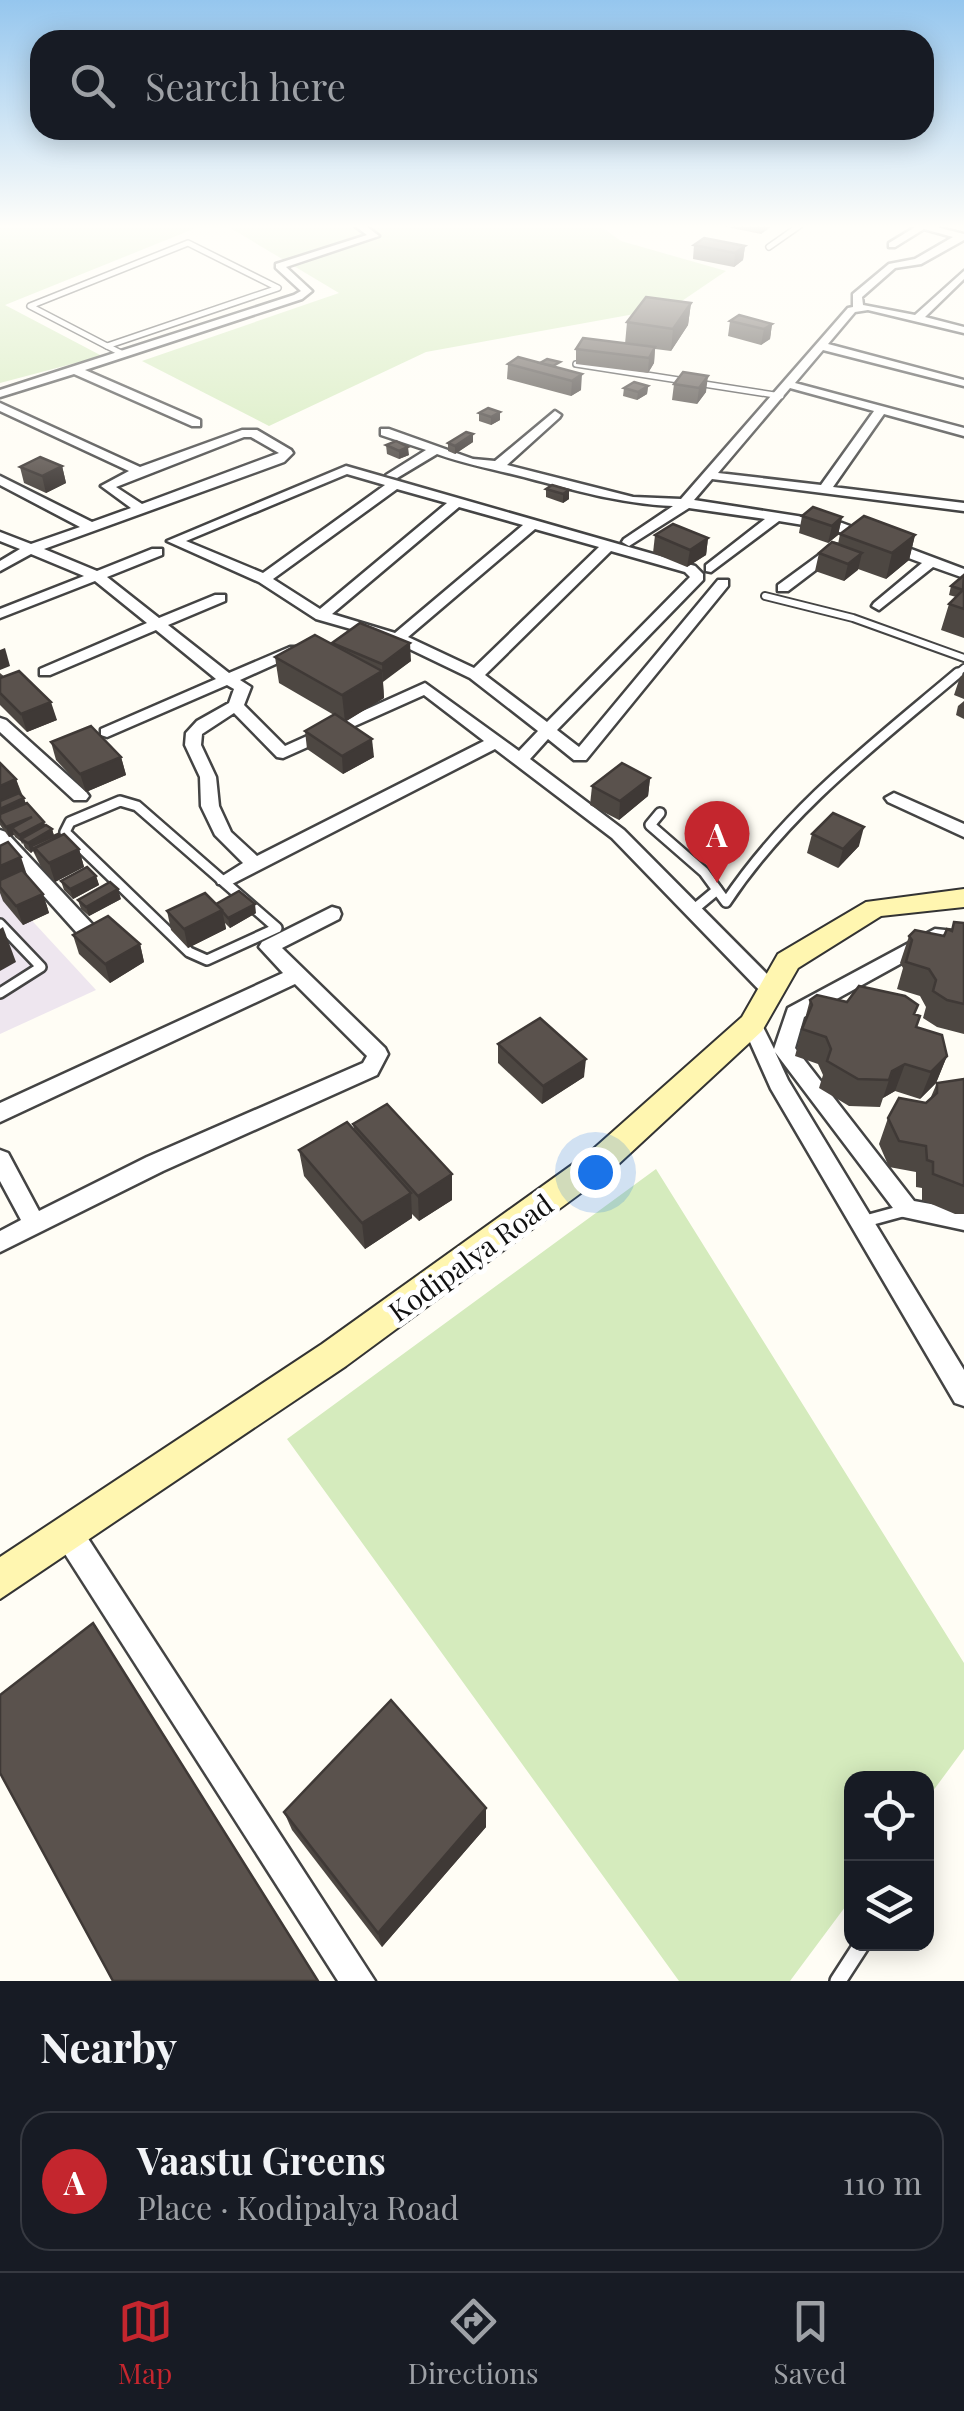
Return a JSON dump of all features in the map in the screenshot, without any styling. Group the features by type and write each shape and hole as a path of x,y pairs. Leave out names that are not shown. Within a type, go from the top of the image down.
{"main road":[{"name":"Kodipalya Road","path":"0,1580 334,1356 601,1162 752,1024 788,961 875,908 964,898"}],"street":[{"path":"0,394 233,318"},
{"path":"629,542 685,504 848,318"},
{"path":"915,318 964,330"},
{"path":"822,346 964,383"},
{"path":"75,370 196,423"},
{"path":"786,390 881,409 964,432"},
{"path":"0,407 139,471"},
{"path":"824,491 881,409"},
{"path":"500,466 554,415"},
{"path":"384,432 472,462 633,501 685,504 837,526 964,574"},
{"path":"0,567 28,550 143,511 280,459 286,453 253,433 242,434 107,486 143,511"},
{"path":"264,579 436,450"},
{"path":"520,759 550,728 698,577 690,569 458,502 394,479 346,470 174,541 264,579 322,616 398,638 476,675 550,728 580,756 722,583"},
{"path":"707,475 964,507"},
{"path":"0,480 93,528"},
{"path":"322,616 458,502"},
{"path":"711,568 776,518"},
{"path":"398,638 534,523"},
{"path":"783,588 856,534"},
{"path":"0,536 96,576 226,679 243,686 236,706 202,724 194,733 193,745 208,777 210,806 224,835 255,864"},
{"path":"476,675 609,546"},
{"path":"0,614 157,552"},
{"path":"879,606 930,563"},
{"path":"45,672 220,598"},
{"path":"107,732 295,650"},
{"path":"236,706 282,752 425,688 618,834 770,990"},
{"path":"0,723 80,796"},
{"path":"224,880 497,741"},
{"path":"894,798 964,831"},
{"path":"0,836 85,929"},
{"path":"0,1242 155,1164 370,1069 378,1054 269,947 332,914"},
{"path":"964,939 935,936 795,1013 784,1049 906,1210 964,1220"},
{"path":"0,1113 295,976"},
{"path":"752,1024 779,1083 964,1394"},
{"path":"0,1159 35,1225"},
{"path":"68,1533 358,1981"}],"lane":[{"path":"54,318 123,354"},
{"path":"106,346 188,318"},
{"path":"576,364 786,390"},
{"path":"765,596 852,618 964,658"},
{"path":"660,813 650,825 704,872 726,902 751,860 792,816 964,668"},
{"path":"120,801 137,806 224,880 277,928 208,960 188,952 65,832 70,822 120,801"},
{"path":"692,910 717,890"},
{"path":"0,924 41,967 0,993"},
{"path":"862,1222 906,1210"},
{"path":"838,1981 857,1951"}],"shaded area":[{"path":"0,886 96,990 0,1034"}],"green space":[{"path":"0,318 31,318 102,356 0,383"},
{"path":"265,318 610,318 426,352 269,426 142,361"},
{"path":"656,1169 964,1663 964,1749 934,1790 934,1771 844,1771 844,1908 790,1981 679,1981 287,1439"}],"building":[{"path":"630,318 680,318 673,329 627,322"},
{"path":"752,318 772,324 764,329 730,321"},
{"path":"583,338 655,347 649,358 576,349"},
{"path":"518,357 582,374 572,381 508,364"},
{"path":"547,359 560,362 553,366 540,363"},
{"path":"683,372 708,376 699,388 674,384"},
{"path":"634,382 648,386 638,392 624,388"},
{"path":"488,408 500,412 491,417 479,413"},
{"path":"466,432 473,434 455,446 448,443"},
{"path":"396,441 408,447 399,451 386,445"},
{"path":"40,457 62,466 42,476 20,467"},
{"path":"552,485 569,490 563,494 546,489"},
{"path":"813,507 842,517 832,526 802,516"},
{"path":"864,516 915,535 892,553 840,534"},
{"path":"673,524 708,538 690,550 655,535"},
{"path":"832,542 862,553 848,564 819,553"},
{"path":"964,575 963,590 951,586"},
{"path":"964,589 964,609 949,604"},
{"path":"360,623 410,643 382,664 332,643"},
{"path":"315,635 382,671 342,695 275,657"},
{"path":"19,671 51,702 21,714 0,693 0,678"},
{"path":"335,714 372,739 342,756 305,731"},
{"path":"91,726 121,757 80,774 51,742"},
{"path":"0,763 16,779 0,786"},
{"path":"622,763 650,778 620,801 592,786"},
{"path":"19,793 24,798 0,809 0,801"},
{"path":"27,803 44,822 19,835 12,828 32,817 6,827 0,814"},
{"path":"833,813 864,827 843,849 812,834"},
{"path":"46,825 52,829 28,843 21,839"},
{"path":"58,834 35,851 31,846"},
{"path":"64,834 79,849 49,863 35,848"},
{"path":"8,842 21,857 0,866 0,846"},
{"path":"87,867 96,876 70,889 61,881"},
{"path":"22,870 43,894 16,906 0,887 0,880"},
{"path":"110,882 118,889 86,907 78,900"},
{"path":"239,891 255,904 228,918 216,904"},
{"path":"205,893 222,910 184,929 167,911"},
{"path":"108,916 140,944 105,964 73,935"},
{"path":"954,922 964,923 964,1004 933,991 936,980 929,969 906,962 912,940 909,936 915,930 944,936 947,929 952,931"},
{"path":"859,986 905,996 918,1005 914,1014 920,1016 916,1027 942,1035 947,1056 931,1072 905,1064 892,1071 889,1080 858,1079 827,1061 831,1049 826,1037 802,1029 812,1005 810,1000 817,995 847,1002"},
{"path":"540,1018 586,1059 543,1086 498,1044"},
{"path":"964,1079 964,1186 933,1174 926,1146 899,1141 888,1118 899,1098 926,1103 937,1093 937,1083"},
{"path":"387,1104 452,1174 418,1196 353,1124"},
{"path":"347,1122 411,1193 362,1223 299,1150"},
{"path":"93,1623 318,1981 113,1981 0,1773 0,1695"},
{"path":"391,1700 486,1808 378,1933 284,1812"}],"place":[{"name":"Vaastu Greens","path":"717,883"}]}
